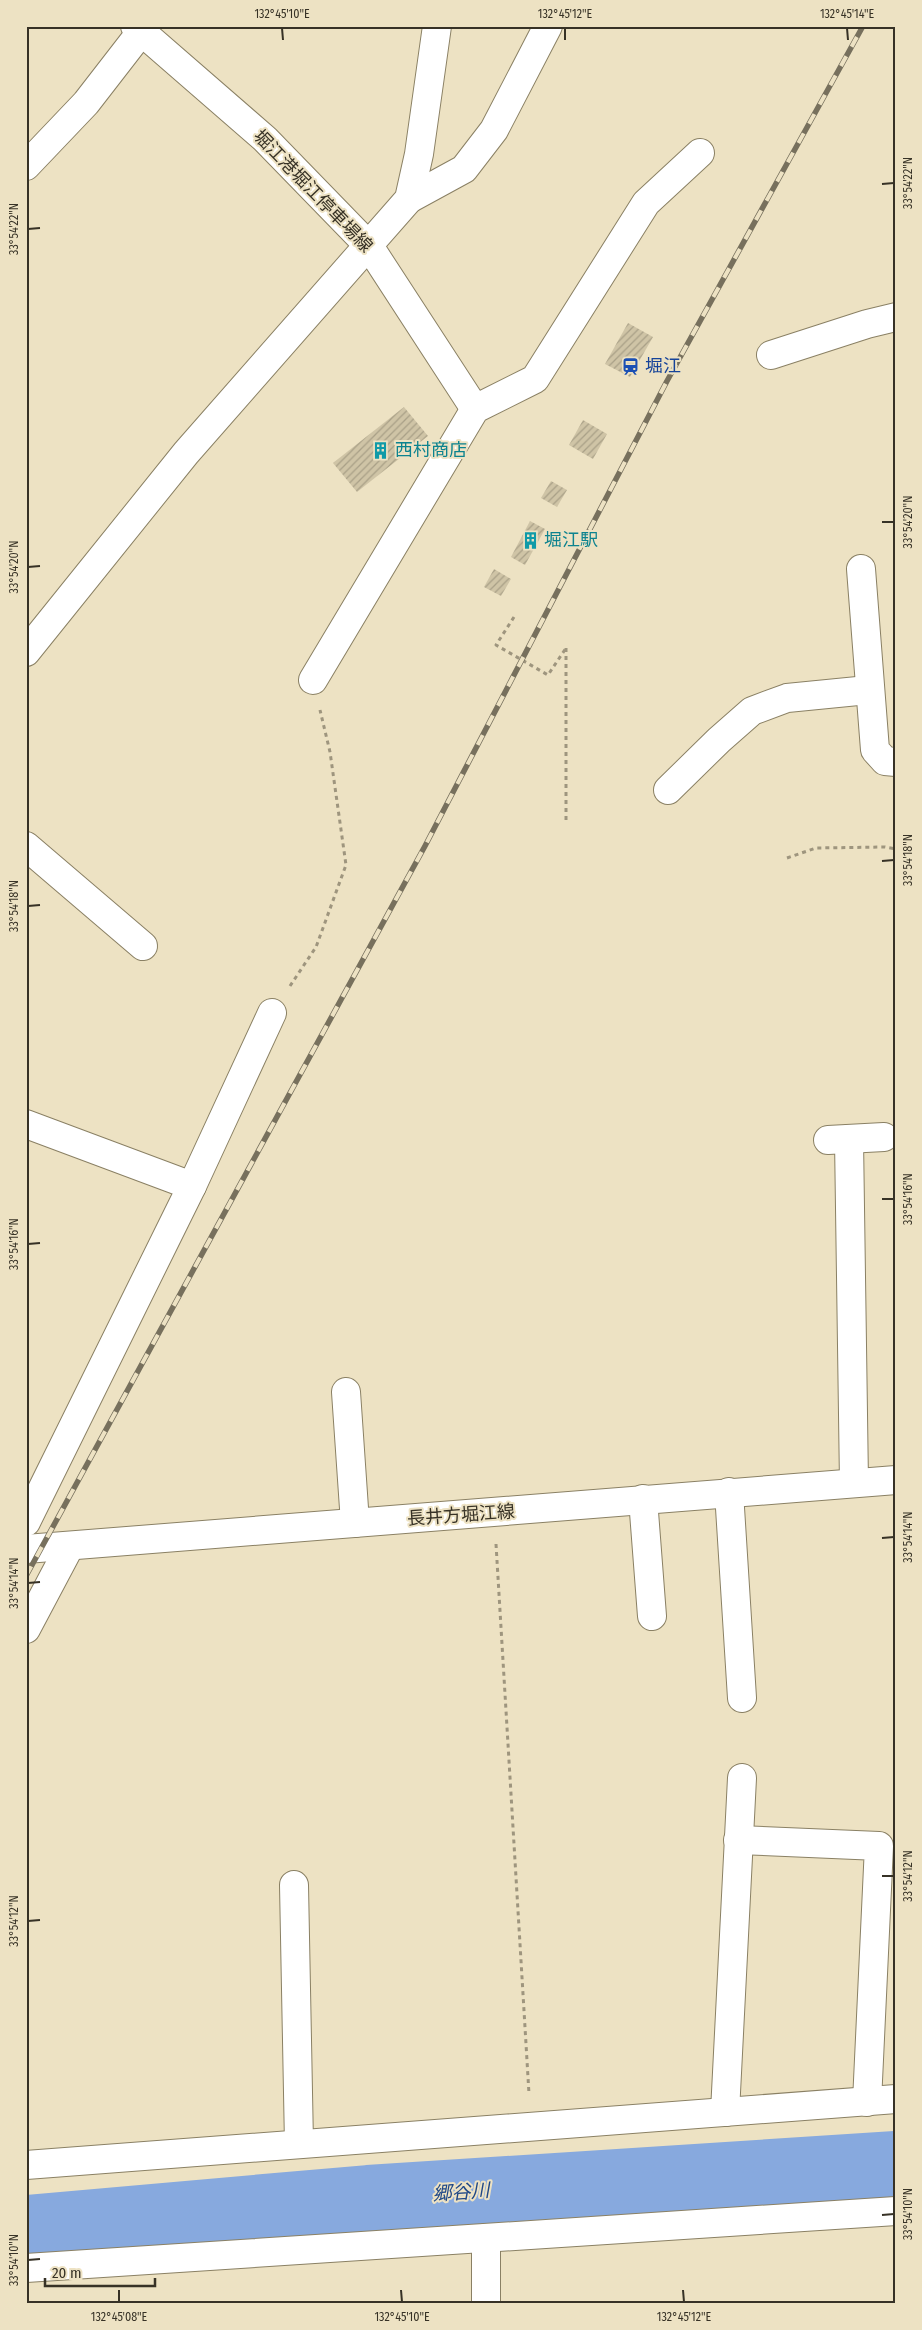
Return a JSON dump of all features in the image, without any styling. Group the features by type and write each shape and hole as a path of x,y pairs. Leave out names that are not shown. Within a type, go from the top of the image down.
{"street":[{"path":"409,200 419,154 437,26"},
{"path":"26,652 186,453 409,200 464,169 494,130 548,26"},
{"path":"26,166 86,102 138,29"},
{"name":"堀江港堀江停車場線","path":"138,29 265,139 369,246 475,409"},
{"path":"313,680 475,409 535,379 646,203 700,153"},
{"path":"771,355 866,324 896,317"},
{"path":"861,570 868,690 875,750 885,761 896,762"},
{"path":"668,790 752,711 787,698 868,690"},
{"path":"26,846 143,946"},
{"path":"26,1522 192,1186 272,1013"},
{"path":"26,1124 192,1186"},
{"path":"854,1483 839,1140 884,1137"},
{"path":"346,1392 355,1523"},
{"name":"長井方堀江線","path":"26,1549 896,1480"},
{"path":"729,1492 742,1698"},
{"path":"643,1499 652,1616"},
{"path":"26,1629 70,1546"},
{"path":"724,2112 742,1778"},
{"path":"738,1840 879,1846 867,2102"},
{"path":"294,1885 299,2144"},
{"path":"26,2165 896,2099"},
{"path":"26,2268 896,2211"},
{"path":"486,2238 486,2304"}],"path":[{"path":"514,617 496,645 548,675 566,647 566,820"},
{"path":"272,1013 316,946 346,865 330,752 313,680"},
{"path":"787,858 816,848 896,848"},
{"path":"494,1512 530,2101"}],"building":[{"path":"628,323 653,337 630,377 605,364"},
{"name":"西村商店","path":"404,407 428,436 357,492 333,463"},
{"path":"583,420 607,434 593,459 569,445"},
{"path":"551,481 567,490 557,507 541,498"},
{"name":"堀江駅","path":"530,521 545,529 525,565 511,557"},
{"path":"494,569 511,579 501,596 484,587"}],"waterway":[{"name":"郷谷川","path":"26,2228 368,2198 896,2164"}],"railway":[{"path":"26,1576 425,846 667,381 863,26"}],"place":[{"name":"堀江","path":"631,366"},
{"name":"西村商店","path":"381,450"},
{"name":"堀江駅","path":"530,540"}]}
